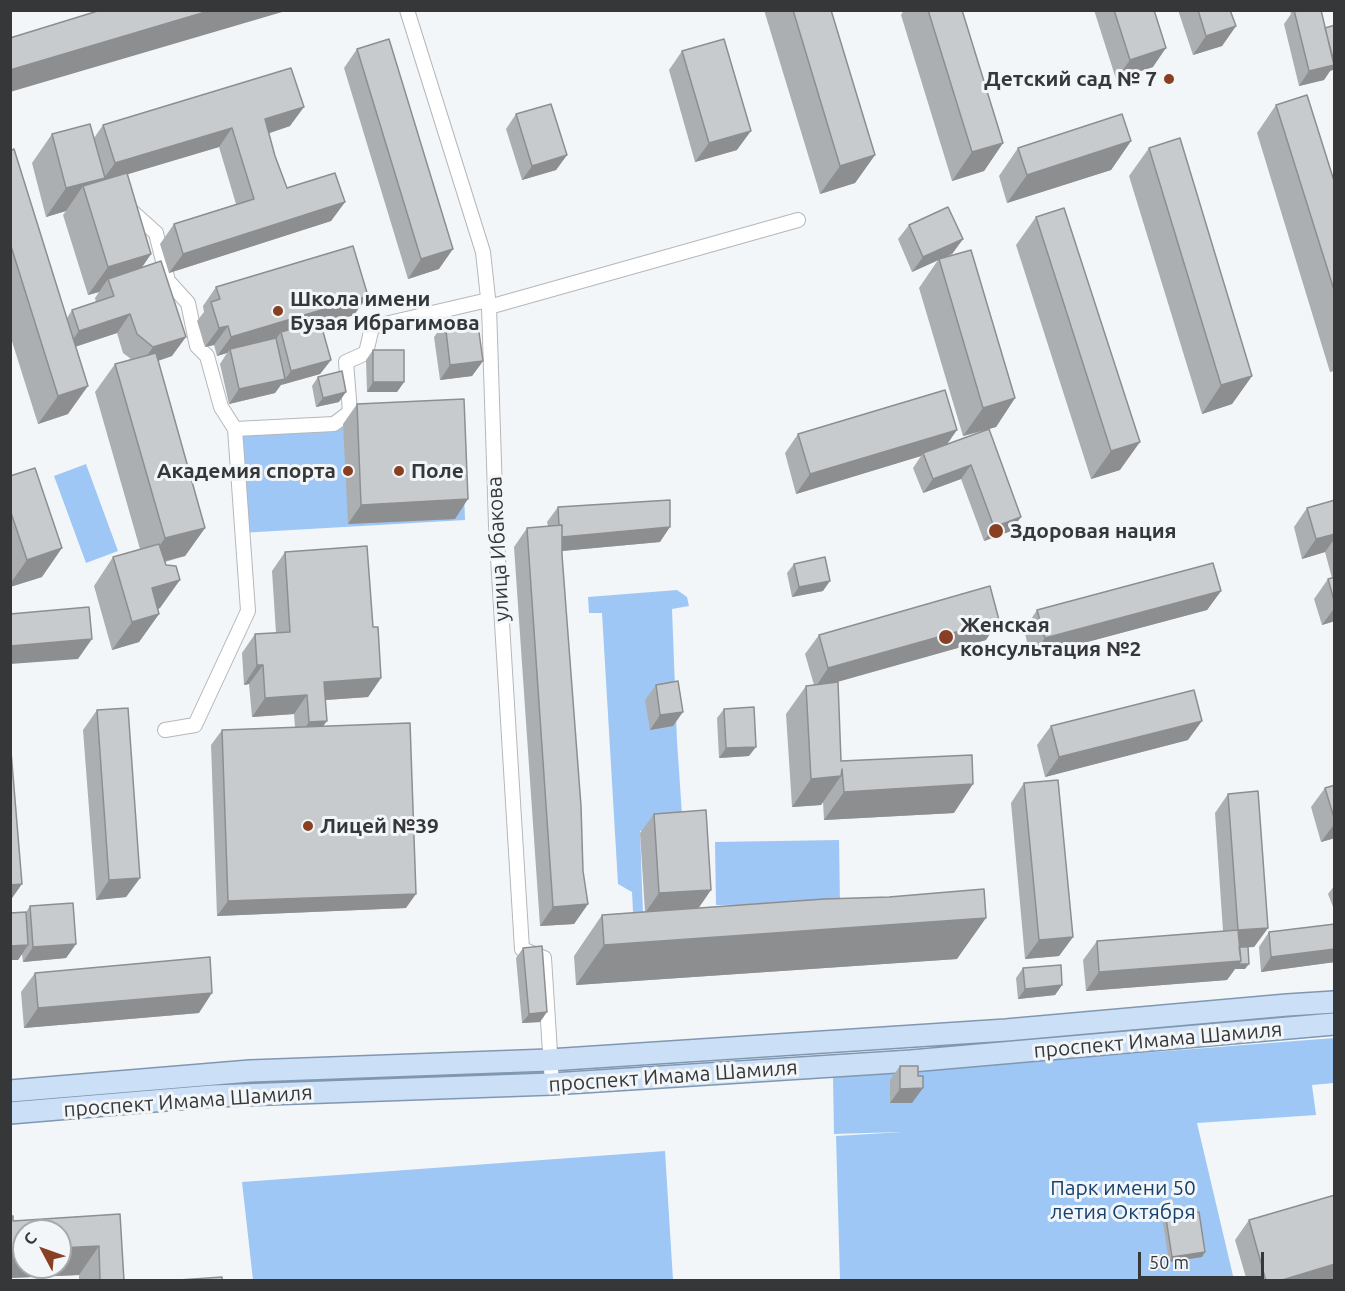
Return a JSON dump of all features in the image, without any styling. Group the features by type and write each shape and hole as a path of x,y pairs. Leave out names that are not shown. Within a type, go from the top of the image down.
{"main road":[{"name":"проспект Имама Шамиля","path":"10,1091 210,1074 549,1060 1006,1030 1335,1002"},
{"name":"проспект Имама Шамиля","path":"10,1113 213,1096 552,1084 911,1061 1335,1024"},
{"path":"210,1074 213,1096"}],"street":[{"name":"улица Ибакова","path":"407,10 483,252 489,303 496,525 522,949 544,958 552,1084"},
{"path":"118,199 156,233 168,281 188,303 197,346 207,356 221,407 235,429 248,611 195,725 165,730"},
{"path":"235,429 334,424 350,412 346,362 366,353 372,327 489,303 798,220"}],"green space":[{"name":"Академия спорта","path":"461,410 465,520 240,533 228,422"},
{"path":"86,464 118,551 86,563 54,476"},
{"path":"677,590 687,597 689,606 672,609 682,815 692,828 640,831 643,913 633,912 632,892 618,884 602,613 589,613 588,597"},
{"path":"839,840 840,904 716,905 715,842"},
{"name":"Парк имени 50 летия Октября","path":"1334,1038 1334,1083 1312,1085 1316,1115 1197,1123 1234,1280 840,1280 836,1136 902,1132 834,1134 833,1077"},
{"path":"665,1151 673,1280 253,1280 242,1182"}],"building":[{"path":"101,10 212,10 10,70 10,38"},
{"path":"793,10 831,10 875,155 840,166"},
{"path":"928,10 962,10 1003,143 972,152"},
{"path":"1114,10 1154,10 1166,48 1130,60"},
{"path":"1198,10 1230,10 1236,26 1206,36"},
{"path":"1294,10 1321,10 1334,65 1309,71"},
{"path":"1335,25 1335,62 1334,62 1325,28"},
{"path":"389,39 453,249 421,259 357,49"},
{"path":"724,39 751,131 709,143 682,51"},
{"path":"291,68 304,107 265,119 287,188 335,173 345,202 183,254 174,224 254,199 232,128 115,163 103,125"},
{"path":"1307,95 1335,184 1335,293 1276,105"},
{"path":"551,104 567,155 532,166 516,114"},
{"path":"1122,114 1131,141 1027,175 1018,148"},
{"path":"90,124 105,178 66,188 52,134"},
{"path":"1180,138 1252,376 1221,385 1149,148"},
{"path":"14,149 88,386 58,396 10,243 10,151"},
{"path":"127,173 151,254 108,267 83,186"},
{"path":"948,207 963,239 923,257 909,225"},
{"path":"1064,208 1140,442 1111,451 1036,217"},
{"name":"Школа имени Бузая Ибрагимова","path":"353,246 368,296 231,337 228,326 219,328 211,302 220,299 216,287"},
{"path":"971,250 1015,398 983,408 939,259"},
{"path":"161,261 186,337 153,347 137,334 130,314 79,331 72,310 114,296 108,279"},
{"path":"477,318 483,361 450,365 445,322"},
{"path":"320,321 331,360 291,371 281,332"},
{"path":"276,338 285,379 239,389 230,349"},
{"path":"373,350 404,350 404,382 373,382"},
{"path":"156,353 205,528 165,538 115,364"},
{"path":"342,371 346,392 323,398 318,377"},
{"path":"945,390 957,430 810,474 798,434"},
{"name":"Поле","path":"464,399 468,499 361,505 357,404"},
{"path":"989,429 1021,517 994,527 971,465 933,479 923,453"},
{"path":"35,468 62,548 27,560 10,510 10,476"},
{"path":"670,500 670,527 562,537 558,507"},
{"path":"1335,500 1335,534 1316,539 1307,508"},
{"path":"562,525 562,555 581,806 583,871 588,904 553,907 527,528"},
{"path":"159,544 166,565 176,566 180,580 152,588 159,614 132,622 113,557"},
{"path":"367,546 373,627 378,627 381,678 324,682 327,721 309,722 307,695 265,698 263,665 257,665 255,634 290,632 285,552"},
{"path":"825,557 830,581 799,587 794,564"},
{"path":"1213,563 1221,591 1045,638 1037,610"},
{"path":"1335,577 1335,604 1328,579"},
{"path":"990,586 999,620 828,668 819,635"},
{"path":"89,607 92,639 10,646 10,614"},
{"path":"678,681 683,712 660,715 656,685"},
{"path":"838,682 841,761 972,755 973,784 844,792 842,769 841,776 811,779 806,686"},
{"path":"1194,690 1202,721 1059,757 1051,726"},
{"path":"754,707 756,747 726,748 724,709"},
{"path":"128,708 140,878 109,880 97,710"},
{"name":"Лицей №39","path":"410,723 416,894 228,901 222,730"},
{"path":"10,739 22,884 10,885"},
{"path":"1058,780 1073,937 1039,940 1024,783"},
{"path":"1335,785 1335,821 1325,788"},
{"path":"1258,791 1268,928 1238,930 1228,794"},
{"path":"706,810 711,890 659,893 654,814"},
{"path":"984,889 986,918 604,945 602,915"},
{"path":"73,903 76,944 33,947 30,906"},
{"path":"26,912 28,945 10,946 10,913"},
{"path":"1335,924 1335,949 1271,957 1269,932"},
{"path":"1238,930 1241,961 1099,972 1097,941"},
{"path":"542,946 547,1012 529,1014 523,948"},
{"path":"1239,947 1248,947 1249,964 1238,964 1241,961"},
{"path":"210,957 212,993 38,1008 35,973"},
{"path":"1061,965 1062,985 1025,989 1023,968"},
{"path":"900,1066 918,1066 918,1076 923,1076 923,1088 900,1089"},
{"path":"1335,1195 1335,1264 1279,1281 1266,1281 1249,1220"},
{"path":"1199,1212 1205,1252 1172,1257 1166,1218"},
{"path":"120,1214 124,1281 100,1281 99,1246 72,1247 72,1219 44,1219"},
{"path":"10,1216 13,1216 12,1251 10,1251"},
{"path":"222,1277 222,1281 179,1281 179,1280"}],"place":[{"name":"Детский сад № 7","path":"1169,79"},
{"name":"Школа имени Бузая Ибрагимова","path":"278,311"},
{"name":"Академия спорта","path":"348,471"},
{"name":"Поле","path":"399,471"},
{"name":"Здоровая нация","path":"996,531"},
{"name":"Женская консультация №2","path":"946,637"},
{"name":"Лицей №39","path":"308,826"}]}
